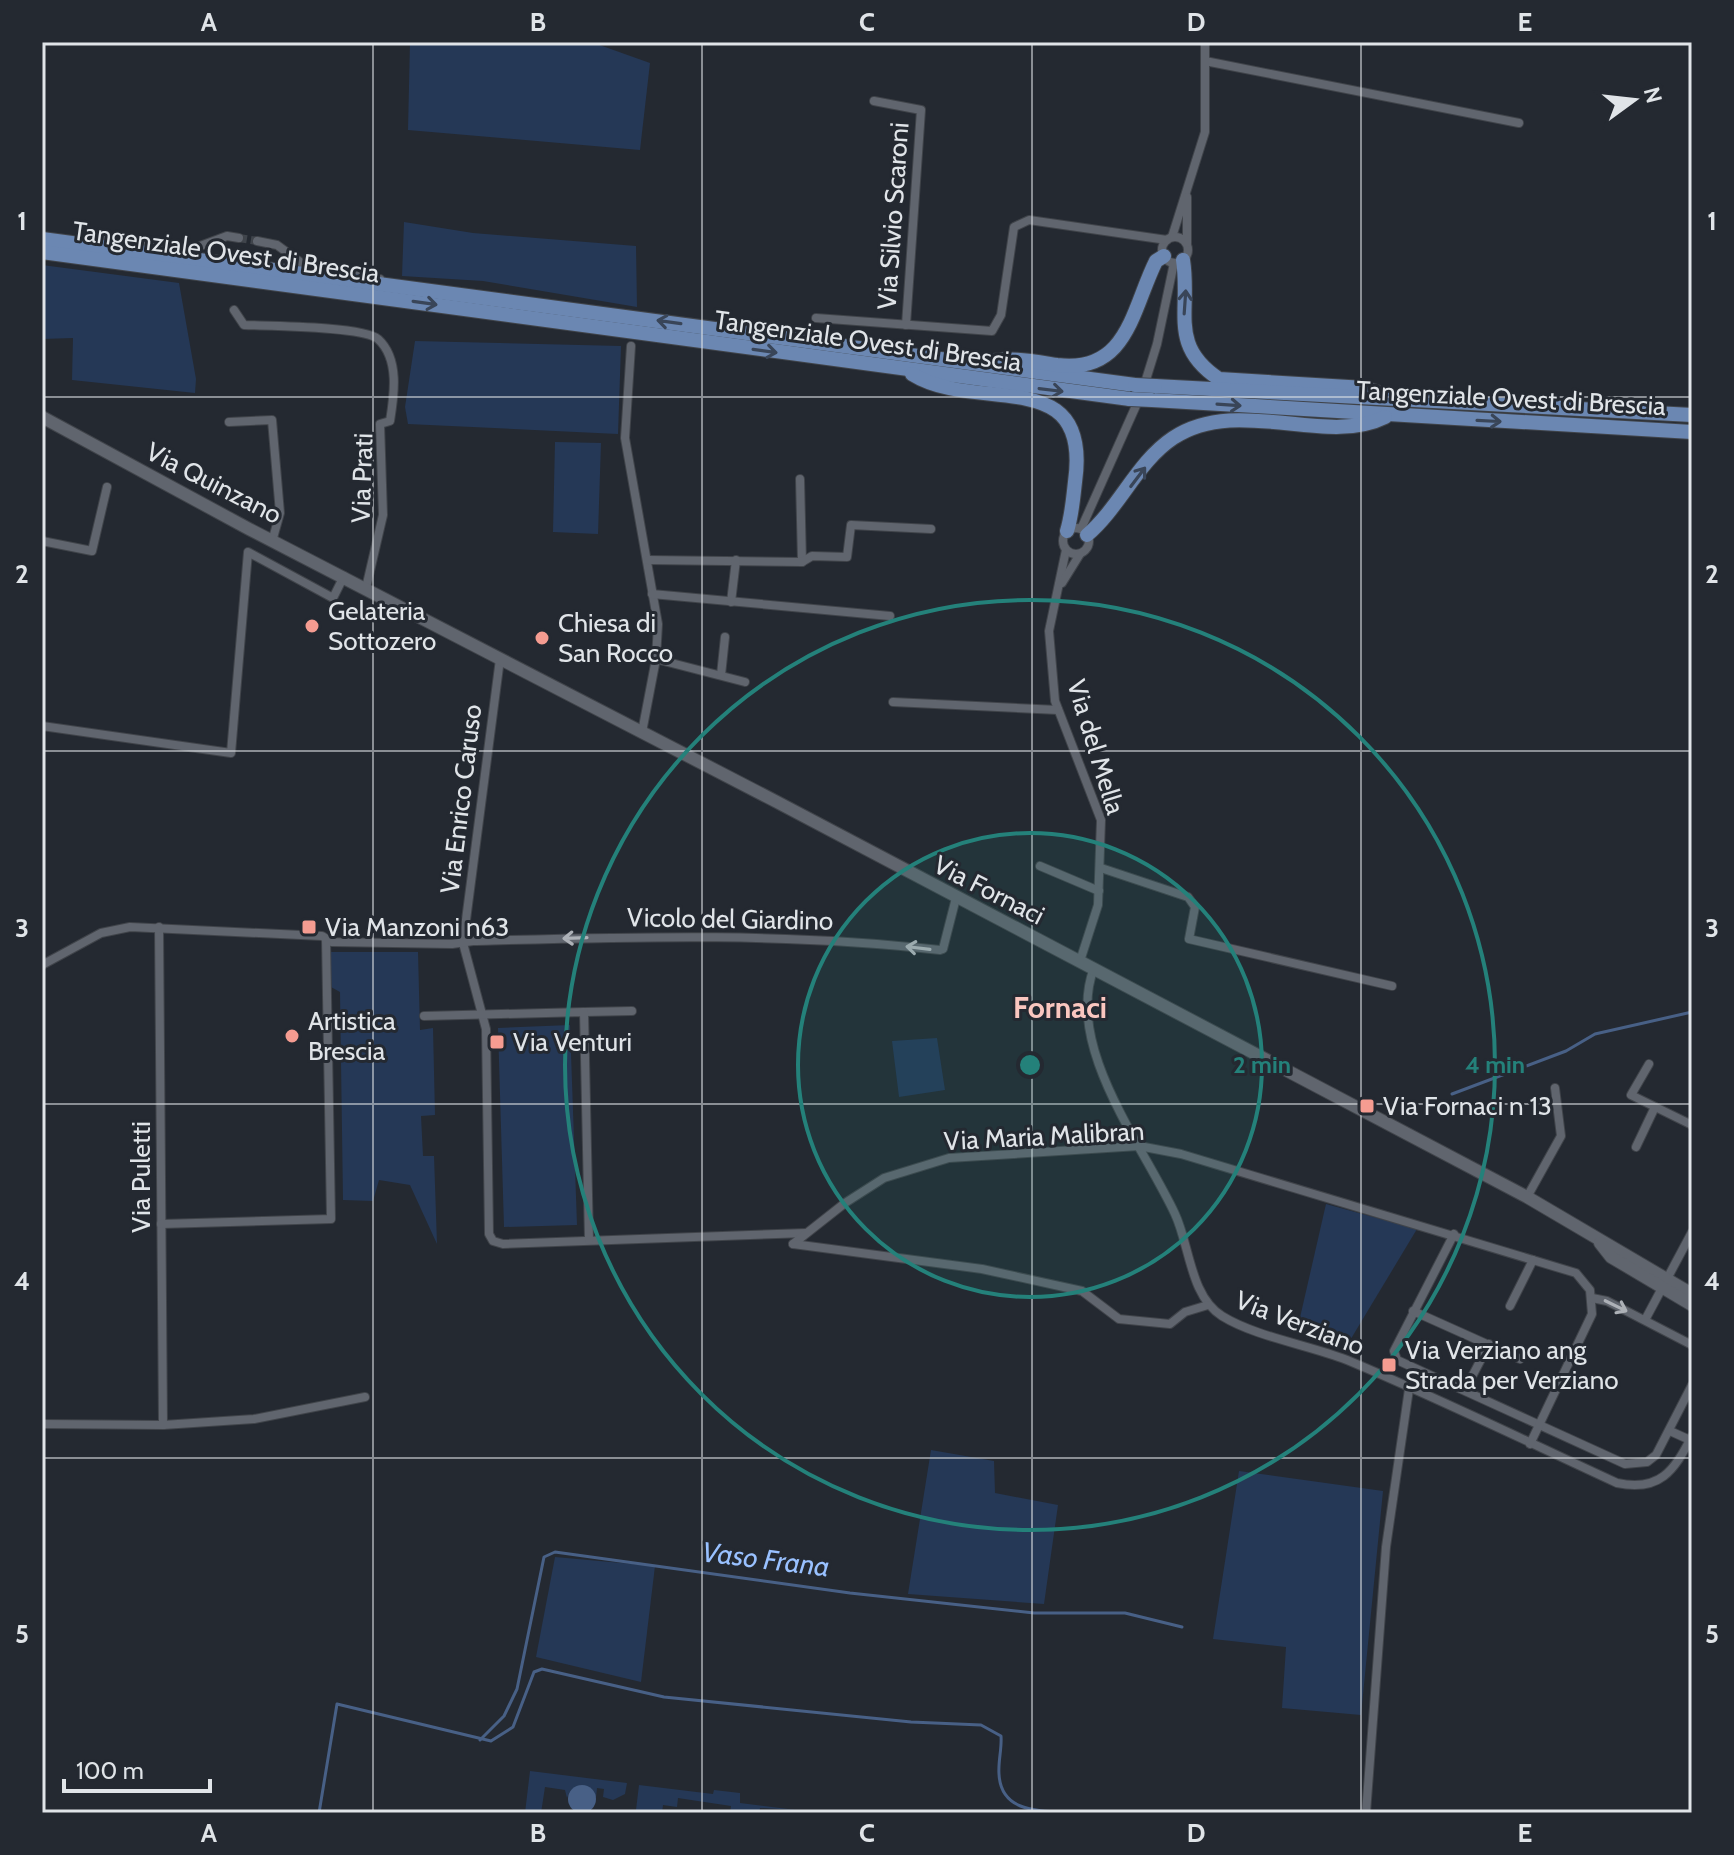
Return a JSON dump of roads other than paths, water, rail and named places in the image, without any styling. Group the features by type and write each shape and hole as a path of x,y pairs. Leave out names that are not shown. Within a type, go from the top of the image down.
{"main road":[{"name":"Tangenziale Ovest di Brescia","path":"45,243 392,283 974,365 1132,392"},
{"name":"Tangenziale Ovest di Brescia","path":"45,243 908,371 1132,392 1692,415"},
{"path":"974,365 1010,358 1071,366 1100,360 1123,337 1156,261 1170,251 1185,337 1196,360 1219,379 1365,388 1399,401"},
{"path":"908,371 940,389 1033,401 1066,419 1078,446 1078,532 1110,516 1158,450 1175,437 1197,428 1239,420 1357,426 1389,416"},
{"name":"Tangenziale Ovest di Brescia","path":"1154,393 1389,416 1692,432"}],"street":[{"name":"Via del Mella","path":"1080,961 1096,917 1101,868 1101,820 1058,710 1049,631 1066,550 1063,543 1078,532 1150,369 1170,251 1205,132 1205,42"},
{"path":"1205,61 1519,123"},
{"name":"Via Silvio Scaroni","path":"874,101 921,110 906,325"},
{"name":"Via del Mella","path":"1170,251 1188,253 1187,188"},
{"name":"Via Silvio Scaroni","path":"816,318 992,331 1001,315 1014,227 1029,220 1131,233 1170,251 1180,238 1187,244"},
{"path":"45,243 77,238 192,249 227,236 239,238"},
{"path":"257,241 277,245 307,267 368,275 392,283"},
{"name":"Via Prati","path":"234,310 244,325 367,333 385,349 395,393 390,421 380,424 383,515 366,588"},
{"path":"631,346 625,438 658,624 656,659 642,732"},
{"name":"Via Quinzano","path":"43,420 366,588"},
{"path":"229,422 272,420 280,513 273,538"},
{"path":"800,479 802,562"},
{"path":"42,541 92,551 107,487"},
{"path":"648,560 802,562 812,556 847,557 851,525 931,529"},
{"name":"Via del Mella","path":"1057,591 1089,544 1078,532"},
{"path":"1066,550 1080,554"},
{"path":"42,726 231,753 248,552 333,598 344,576"},
{"path":"731,602 736,560"},
{"name":"Via Fornaci","path":"366,588 1590,1231 1692,1305"},
{"path":"652,594 890,616"},
{"path":"721,675 725,637"},
{"name":"Via Enrico Caruso","path":"463,943 500,659"},
{"path":"656,659 745,682"},
{"path":"893,702 1058,710"},
{"path":"1040,866 1099,891"},
{"path":"1101,868 1188,897 1195,907 1189,939 1392,986"},
{"name":"Vicolo del Giardino","path":"463,943 641,936 779,936 940,950 943,949 956,898"},
{"path":"42,965 101,933 130,927 322,936 326,939 463,943 484,1012 489,1234 493,1241 503,1244 807,1233"},
{"name":"Via Puletti","path":"159,927 163,1425"},
{"path":"161,1224 331,1219 326,939"},
{"name":"Via Verziano","path":"1094,968 1086,1000 1091,1033 1105,1078 1175,1214 1208,1305 1241,1325 1347,1360 1628,1485 1666,1476 1677,1466 1691,1438"},
{"path":"424,1016 484,1012 632,1011"},
{"path":"584,1012 589,1240"},
{"path":"1649,1064 1631,1095 1692,1125"},
{"path":"1527,1197 1561,1136 1555,1088"},
{"path":"1636,1147 1655,1107"},
{"name":"Via Maria Malibran","path":"1208,1305 1185,1312 1170,1324 1119,1319 1082,1291 982,1269 793,1244 884,1178 914,1166 949,1158 1139,1146 1181,1154 1571,1269 1583,1280 1592,1298"},
{"path":"1645,1320 1692,1232"},
{"path":"1454,1234 1394,1351 1397,1360 1625,1464 1637,1465 1656,1455 1692,1385"},
{"path":"1510,1306 1533,1260"},
{"name":"Via Fornaci","path":"1665,1285 1692,1294"},
{"path":"1530,1444 1592,1314 1592,1298 1607,1301 1692,1345"},
{"path":"1413,1311 1520,1359"},
{"path":"1465,1390 1489,1344"},
{"path":"1366,1813 1386,1547 1409,1389"},
{"path":"42,1424 163,1425 254,1419 365,1397"},
{"path":"1670,1431 1691,1438"}],"waterway":[{"path":"1452,1094 1566,1051 1595,1034 1692,1012"},
{"name":"Vaso Frana","path":"480,1740 504,1716 517,1689 544,1557 555,1552 850,1593 1034,1613 1125,1613 1182,1627"},
{"name":"Vaso Frana","path":"319,1813 337,1704 491,1741 513,1727 534,1672 542,1669 664,1697 911,1722 981,1725 1001,1736 999,1774 1008,1798 1041,1811 1080,1813"}],"tunnel":[{"path":"239,238 257,241"}],"place":[{"name":"Gelateria Sottozero","path":"312,626"},
{"name":"Chiesa di San Rocco","path":"542,638"},
{"name":"Via Manzoni n63","path":"309,927"},
{"name":"Artistica Brescia","path":"292,1036"},
{"name":"Via Venturi","path":"497,1042"},
{"name":"Via Fornaci n 13","path":"1367,1106"},
{"name":"Via Verziano ang Strada per Verziano","path":"1389,1365"}],"district":[{"name":"Fornaci","path":"1060,1007"}]}
